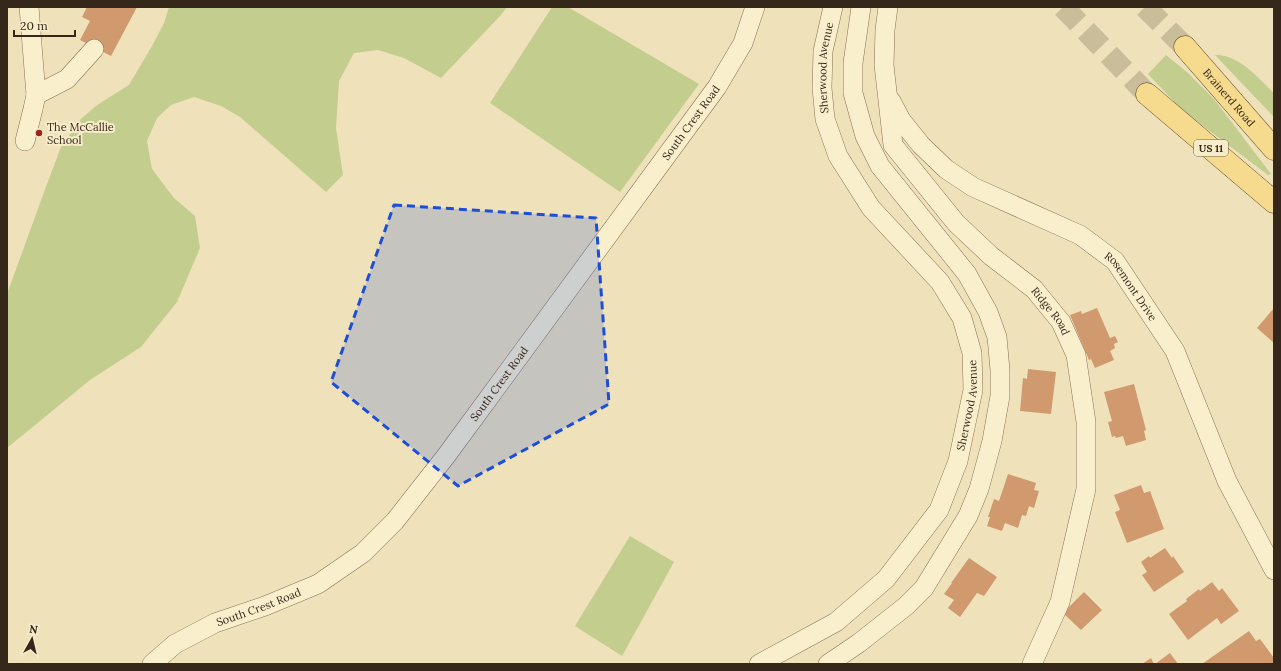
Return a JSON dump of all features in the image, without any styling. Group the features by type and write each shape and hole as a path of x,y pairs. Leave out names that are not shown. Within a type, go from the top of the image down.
{"main road":[{"name":"Brainerd Road","path":"1185,47 1274,149"},
{"name":"US 11","path":"1147,94 1274,202"}],"street":[{"path":"25,141 36,95 29,7"},
{"name":"South Crest Road","path":"152,664 175,644 215,623 265,606 318,584 363,553 395,521 446,456 717,87 742,43 755,7"},
{"name":"Sherwood Avenue","path":"759,664 836,622 886,579 939,510 958,461 973,390 972,353 962,318 940,282 871,208 838,156 825,119 822,88 823,51 833,7"},
{"path":"828,664 860,643 906,606 924,588 968,516 979,489 992,441 1000,396 1000,370 996,337 988,312 967,274 880,166 865,136 853,93 853,64 861,7"},
{"name":"Ridge Road","path":"888,7 885,30 884,65 893,145 956,223 991,256 1034,289 1061,322 1076,355 1086,422 1086,489 1060,602 1032,664"},
{"path":"36,95 67,79 94,48"},
{"name":"Rosemont Drive","path":"887,93 901,120 921,145 946,169 973,187 1080,234 1115,261 1175,351 1227,481 1274,570"}],"highlighted area":[{"path":"394,205 596,218 609,404 458,486 331,382"}],"green space":[{"path":"169,7 507,7 441,78 404,58 378,50 354,53 339,81 336,128 343,175 326,192 240,117 221,106 194,97 171,105 157,118 147,141 152,169 174,198 195,216 200,248 177,302 141,347 90,380 7,448 7,294 47,184 61,147 81,119 97,105 129,85 164,23"},
{"path":"552,7 568,7 699,84 620,192 490,103"},
{"path":"1166,55 1188,73 1214,99 1271,174 1268,175 1182,110 1148,74"},
{"path":"1215,55 1232,58 1248,68 1274,93 1274,117"},
{"path":"630,536 674,562 622,656 575,626"}],"building":[{"path":"87,7 137,7 111,56 80,40 90,21 82,17"},
{"path":"1097,308 1110,338 1115,336 1118,342 1114,344 1115,348 1110,351 1114,360 1095,368 1091,359 1089,360 1070,315 1081,311 1082,314"},
{"path":"1274,308 1274,343 1257,328"},
{"path":"1028,369 1056,372 1051,414 1020,411 1023,378 1027,379"},
{"path":"1134,384 1146,430 1144,431 1146,440 1126,446 1123,436 1116,438 1115,436 1112,437 1108,422 1112,421 1104,392"},
{"path":"1008,474 1036,483 1034,490 1039,491 1034,508 1029,506 1026,516 1022,515 1018,528 1005,523 1002,531 987,526 990,517 988,517 994,499 999,501"},
{"path":"1141,485 1144,493 1150,491 1164,529 1127,543 1115,512 1120,510 1114,495"},
{"path":"1165,548 1172,558 1173,556 1184,572 1154,592 1142,575 1147,572 1141,562"},
{"path":"969,558 997,577 984,596 977,593 960,617 948,608 954,600 944,594"},
{"path":"1212,582 1219,591 1222,588 1239,611 1221,624 1217,618 1188,640 1169,614 1187,601 1186,599 1199,589 1200,591"},
{"path":"1084,592 1102,610 1081,630 1063,613"},
{"path":"1249,631 1256,641 1260,639 1274,658 1274,662 1272,664 1202,664"},
{"path":"1170,653 1178,664 1155,664"},
{"path":"1151,658 1154,664 1142,664"}],"tunnel":[{"path":"1063,7 1147,94"},
{"path":"1145,7 1185,47"}],"place":[{"name":"The McCallie School","path":"39,133"}]}
